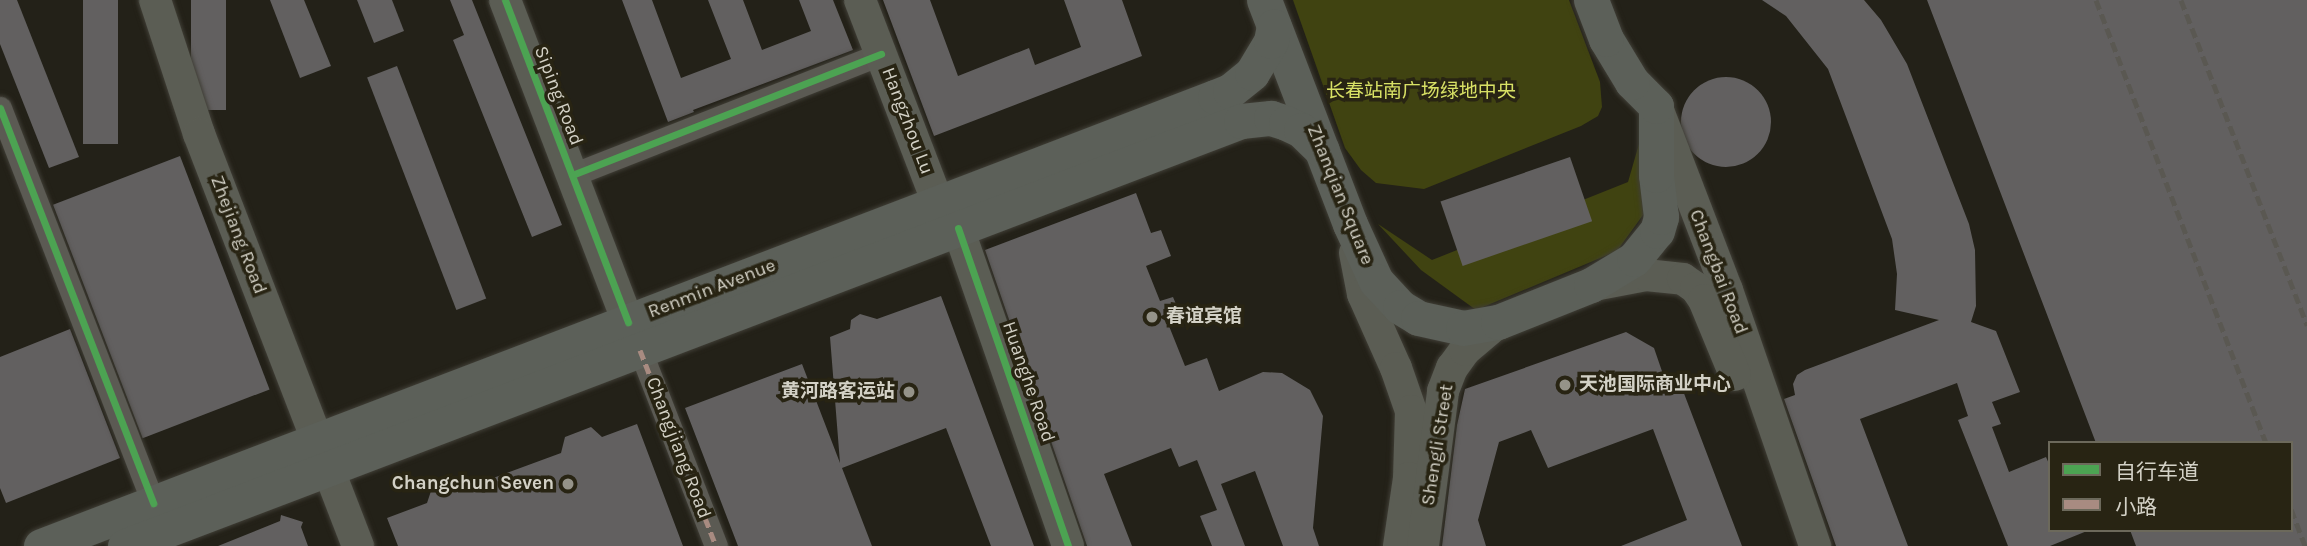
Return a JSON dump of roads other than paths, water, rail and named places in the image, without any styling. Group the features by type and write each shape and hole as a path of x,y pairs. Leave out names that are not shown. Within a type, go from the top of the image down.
{"main road":[{"name":"Zhejiang Road","path":"155,0 199,134 358,546"},
{"name":"Siping Road","path":"505,0 634,336"},
{"name":"Hangzhou Lu","path":"860,0 948,216"},
{"path":"1591,0 1606,39 1632,82 1656,106"},
{"name":"Changbai Road","path":"1616,0 1727,290 1815,546"},
{"name":"Renmin Avenue","path":"948,216 1230,91 1252,73 1271,41 1269,13"},
{"name":"Zhanqian Square","path":"1269,13 1350,224 1376,281 1400,307 1441,325 1463,328 1498,323 1591,285 1634,259 1657,231 1661,217 1656,175 1656,106"},
{"name":"Renmin Avenue","path":"125,546 323,454 948,216 1241,121 1271,118 1286,123 1301,130 1322,150"},
{"name":"Huanghe Road","path":"948,216 1068,546"},
{"name":"Shengli Street","path":"1350,224 1363,294 1411,411 1409,478 1399,546"},
{"name":"Changbai Road","path":"1591,285 1646,275 1683,279 1696,288 1717,330 1801,546"},
{"name":"Shengli Street","path":"1423,546 1443,391 1452,368 1465,350 1498,323"},
{"name":"Renmin Avenue","path":"41,546 153,503 323,454"}],"street":[{"path":"572,175 881,54"},
{"path":"0,108 153,503"},
{"name":"Changjiang Road","path":"634,336 716,546"}],"railway":[{"path":"2096,0 2265,441"},
{"path":"2181,0 2307,325"},
{"path":"2293,514 2305,546"}],"place":[{"name":"春谊宾馆","path":"1152,317"},
{"name":"天池国际商业中心","path":"1565,385"},
{"name":"黄河路客运站","path":"909,392"},
{"name":"Changchun Seven","path":"568,484"}],"park label":[{"name":"长春站南广场绿地中央","path":"1421,92"}]}
